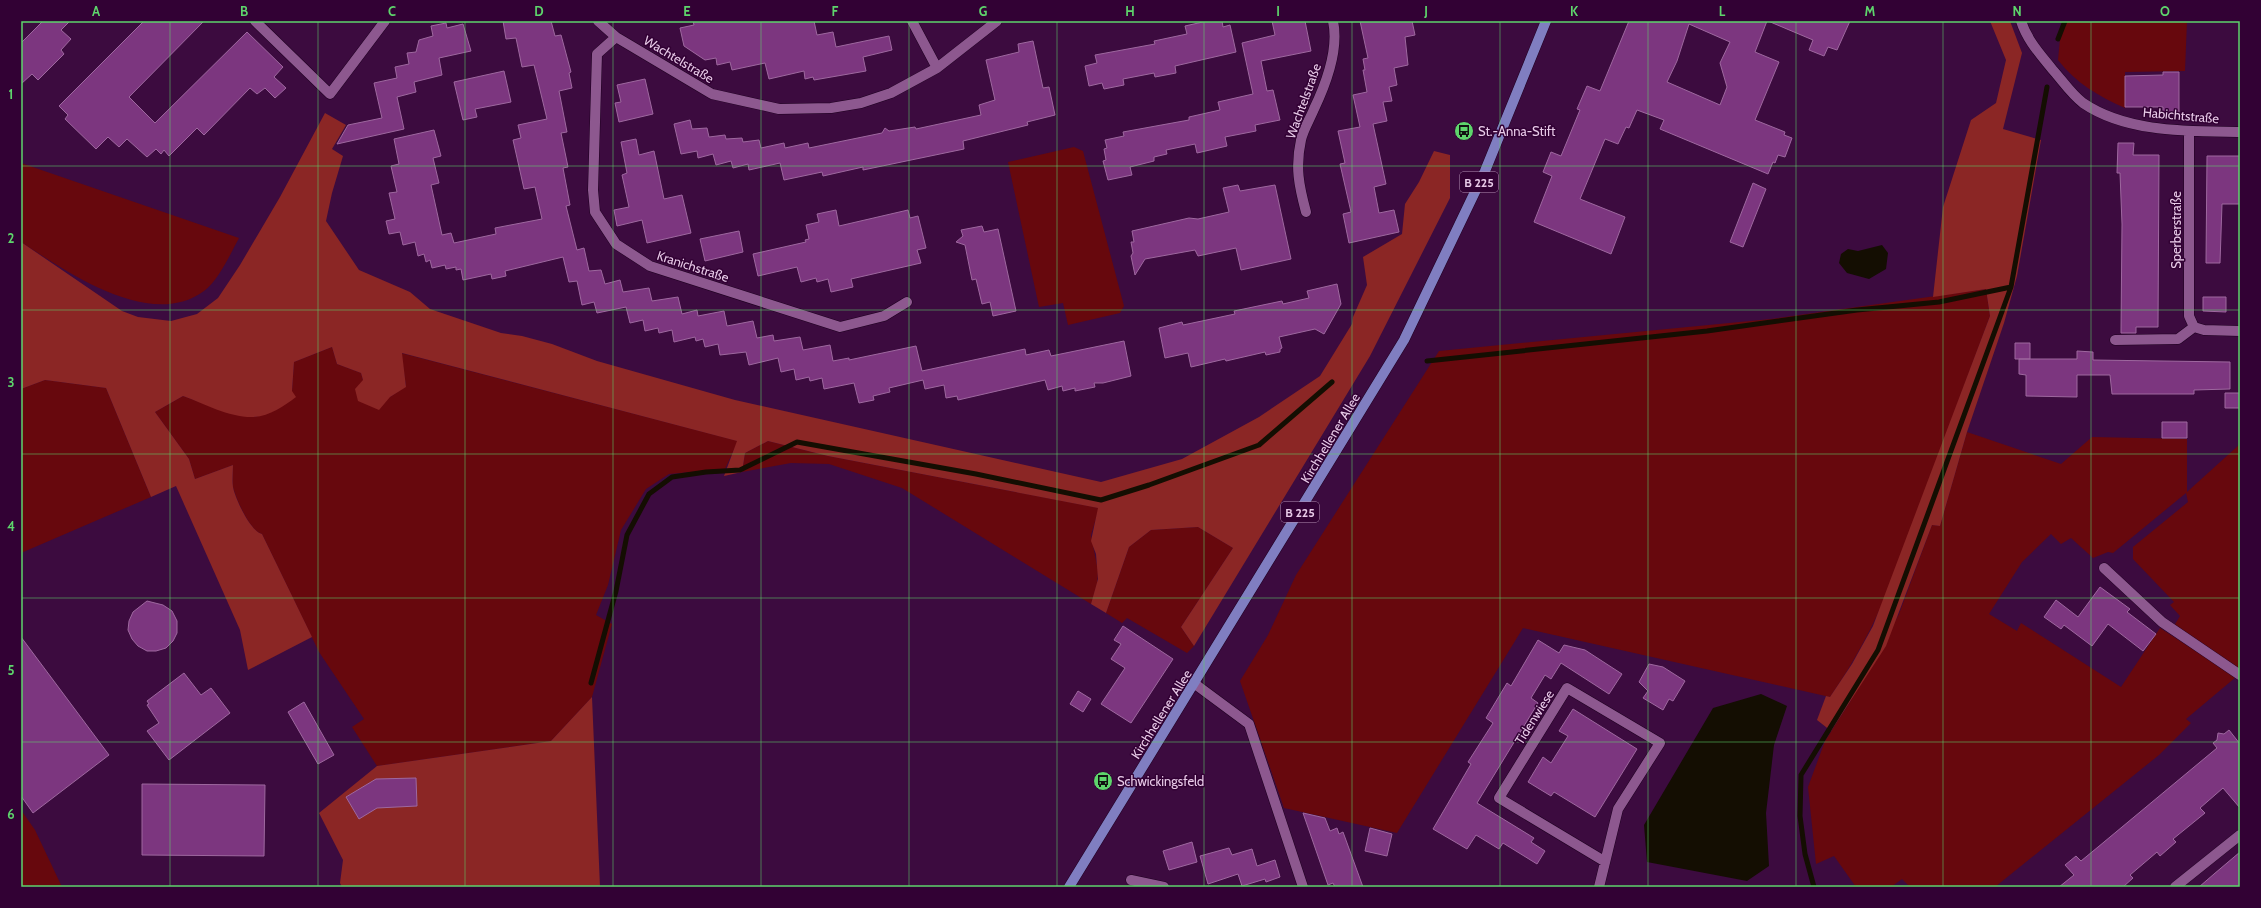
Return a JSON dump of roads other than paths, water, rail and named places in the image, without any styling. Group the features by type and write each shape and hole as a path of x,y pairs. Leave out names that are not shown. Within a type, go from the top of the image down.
{"main road":[{"name":"Kirchhellener Allee","path":"1069,887 1195,684 1404,340 1485,171 1546,21"}],"street":[{"path":"255,21 330,94 385,21"},
{"name":"Wachtelstraße","path":"598,21 616,37 712,94 779,109 831,108 860,103 892,93 937,68 997,21"},
{"path":"912,21 937,68"},
{"name":"Wachtelstraße","path":"1306,212 1297,176 1297,163 1301,139 1321,96 1332,58 1335,32 1332,21"},
{"name":"Habichtstraße","path":"2021,21 2024,32 2038,52 2083,103 2114,117 2140,126 2189,132 2240,132"},
{"name":"Kranichstraße","path":"616,37 598,54 593,190 595,212 616,244 650,266 840,328 884,316 907,302"},
{"name":"Sperberstraße","path":"2189,132 2188,309 2194,327"},
{"path":"2114,340 2178,339 2194,327 2204,330 2240,331"},
{"path":"2104,568 2162,622 2240,675"},
{"path":"1195,684 1249,724 1303,887"},
{"name":"Tidenwiese","path":"1599,887 1604,861 1618,809 1660,743 1567,688 1499,798 1604,861"},
{"path":"2175,887 2240,835"},
{"path":"1131,880 1164,887"}],"waterway":[{"path":"2058,39 2065,21"},
{"path":"1427,361 1707,331 1857,310 1939,302 2011,287 2047,87"},
{"path":"1814,887 1805,854 1800,816 1801,775 1878,650 2011,287"},
{"path":"591,683 616,591 627,535 649,494 672,477 706,472 740,470 797,442 976,474 1101,500 1149,485 1259,445 1332,382"}],"place":[{"name":"St.-Anna-Stift","path":"1464,131"},
{"name":"Schwickingsfeld","path":"1103,781"}]}
